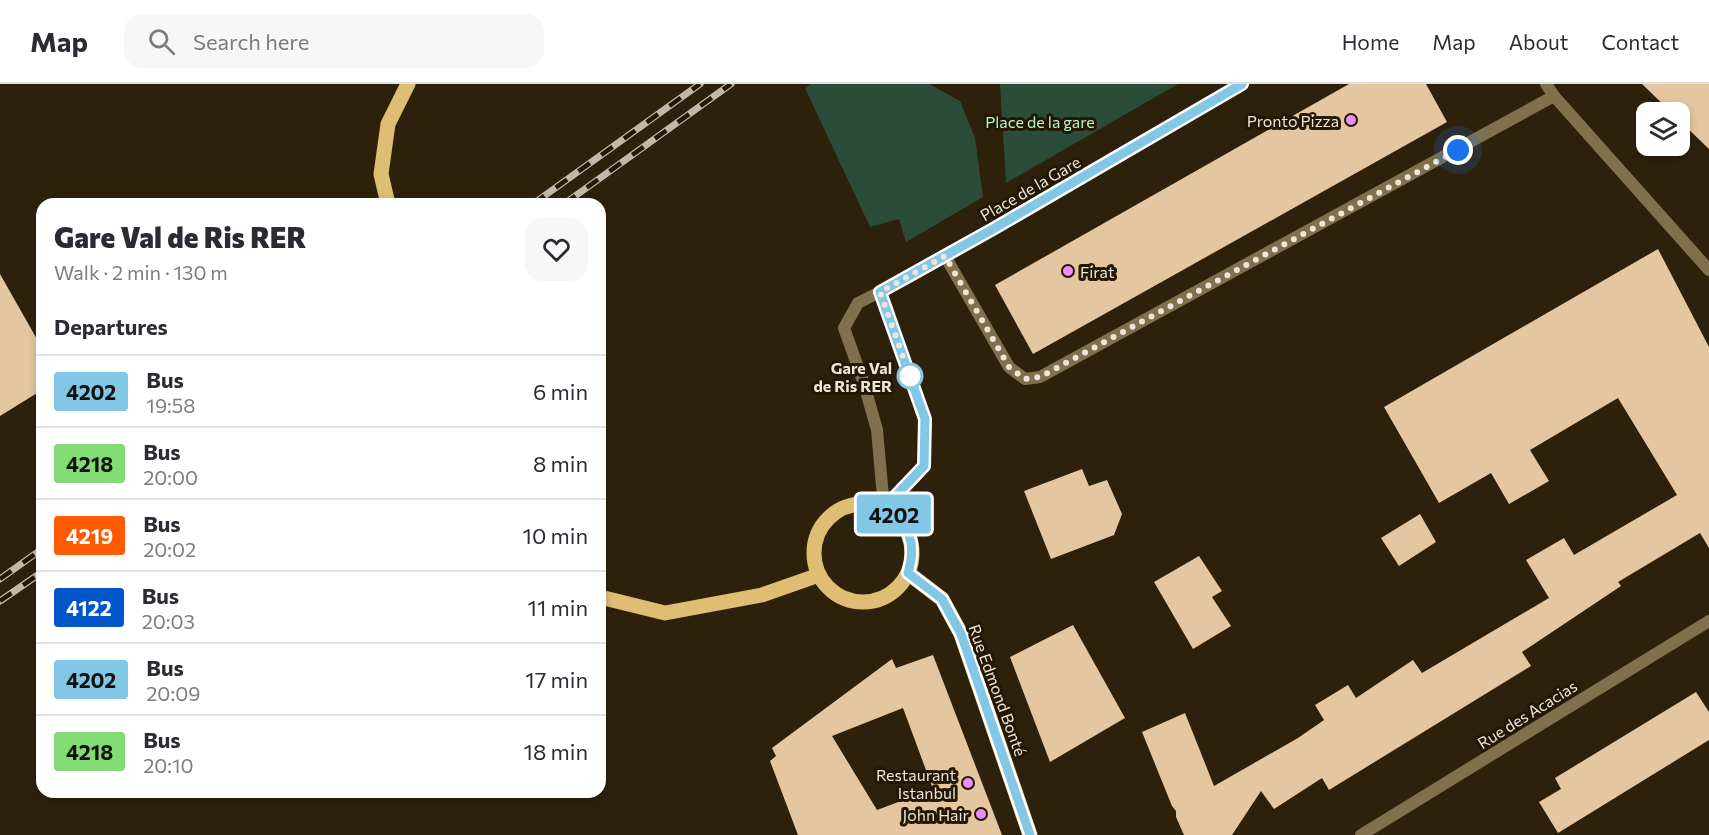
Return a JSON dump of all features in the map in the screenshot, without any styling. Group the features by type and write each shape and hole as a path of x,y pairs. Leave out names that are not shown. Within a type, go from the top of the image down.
{"main road":[{"path":"387,198 381,174 388,124 408,84"},
{"path":"869,503 884,508 897,516 906,528 912,543 913,558 908,573 900,586 887,596 865,602 841,597 829,588 819,575 814,561 819,531 827,519 840,509 854,504 869,503"},
{"name":"Rue Edmond Bonté","path":"908,573 942,599 961,634 1030,835"},
{"path":"606,598 665,613 762,596 819,575"}],"street":[{"name":"Place de la Gare","path":"884,508 878,430 844,328 858,303 945,256 1242,84"},
{"path":"1546,84 1554,96 1709,270"},
{"path":"945,256 1009,367 1025,379 1040,377 1554,96"},
{"path":"880,292 925,419 924,466 884,508"},
{"name":"Rue des Acacias","path":"1361,835 1709,621"}],"green space":[{"path":"811,84 929,84 960,101 975,138 983,197 906,242 899,219 870,227 805,88"},
{"name":"Place de la gare","path":"1000,84 1178,84 1006,183"}],"building":[{"path":"1349,84 1426,84 1447,122 1033,354 995,285"},
{"path":"1642,84 1709,84 1709,149 1690,131 1690,102 1661,102"},
{"path":"1658,249 1709,347 1709,548 1700,533 1618,582 1621,586 1522,652 1531,666 1329,790 1322,778 1274,809 1261,791 1232,835 1184,835 1142,732 1185,713 1214,786 1298,738 1324,720 1315,705 1348,685 1356,698 1413,660 1422,673 1549,598 1526,560 1564,538 1574,555 1677,495 1618,398 1530,450 1549,481 1509,504 1491,473 1439,503 1384,407"},
{"path":"0,274 36,337 36,394 0,416"},
{"path":"1082,469 1089,486 1107,480 1122,514 1114,535 1051,559 1024,491"},
{"path":"1420,514 1436,542 1399,566 1381,538"},
{"path":"1199,556 1222,591 1212,597 1231,626 1193,649 1154,582"},
{"path":"1073,625 1125,718 1050,762 1010,657"},
{"path":"933,655 1002,835 798,835 770,761 776,756 772,748 892,659 896,668","holes":["903,708 933,789 877,810 832,736"]},
{"path":"1696,692 1709,712 1709,740 1558,833 1539,802 1561,789 1555,778"}],"railway":[{"path":"541,198 700,84"},
{"path":"572,198 731,84"},
{"path":"0,579 36,553"},
{"path":"0,601 36,576"}],"bus line":[{"name":"4202","path":"1030,835 961,634 942,599 908,573 913,558 912,543 906,528 897,516 884,508 924,466 925,419 880,292 1242,84"}],"place":[{"name":"Pronto Pizza","path":"1351,120"},
{"name":"Firat","path":"1068,271"},
{"name":"Gare Val de Ris RER","path":"910,376"},
{"name":"Restaurant Istanbul","path":"968,783"},
{"name":"John Hair","path":"981,814"}],"route":[{"path":"910,376 880,292 945,256 1009,367 1025,379 1040,377 1458,150"}]}
